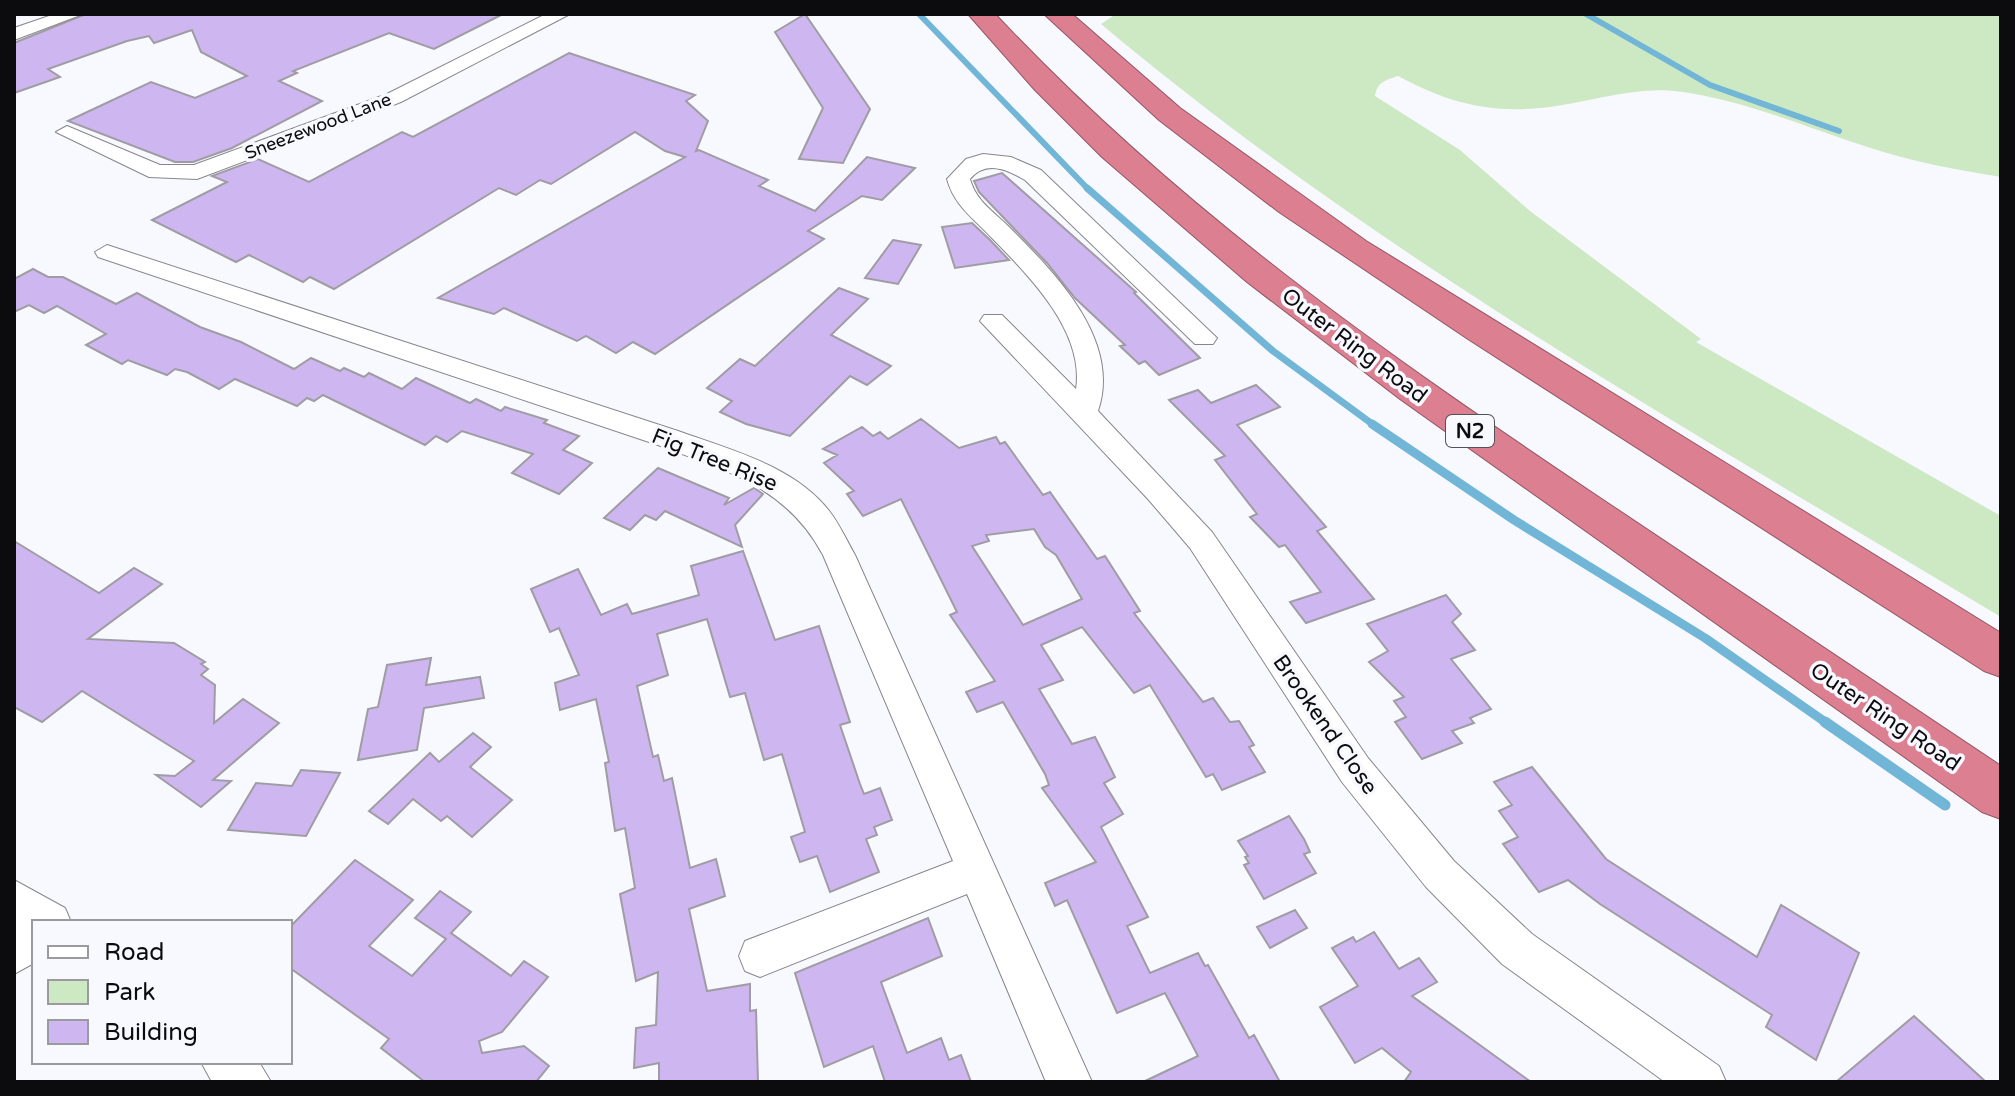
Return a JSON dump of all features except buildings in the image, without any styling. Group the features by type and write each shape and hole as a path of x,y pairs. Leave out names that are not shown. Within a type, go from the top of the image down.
{"highway":[{"name":"Outer Ring Road","path":"981,14 1123,157 1340,335 1448,416 2001,795"},
{"path":"1057,14 1135,84 1325,228 1434,301 2001,657"}],"street":[{"path":"14,34 74,14"},
{"name":"Sneezewood Lane","path":"67,132 157,172 197,172 394,98 561,14"},
{"path":"1082,415 1091,388 1091,370 1085,344 1000,232 971,207 960,191 958,179 964,169 975,163 1000,160 1014,163 1033,175 1204,338"},
{"name":"Fig Tree Rise","path":"107,252 668,438 742,466 786,487 818,518 839,555 1069,1082"},
{"name":"Brookend Close","path":"993,321 1159,491 1201,540 1355,770 1440,874 1517,949 1703,1082"},
{"path":"760,956 977,871"},
{"path":"14,953 35,913"},
{"path":"226,1064 248,1082"}],"green space":[{"path":"1116,14 2001,14 2001,177 1917,161 1743,105 1683,92 1633,92 1529,109 1490,108 1435,94 1398,76 1380,85 1375,96 1460,150 1530,211 1701,339 1696,342 2001,516 2001,617 1654,409 1426,265 1206,109 1101,24"}],"waterway":[{"path":"919,14 1087,188"},
{"path":"1586,14 1710,85 1839,131"},
{"path":"1087,188 1273,351 1375,426"},
{"path":"1372,424 1514,520 1705,638 1828,724"},
{"path":"1825,722 1945,805"}]}
